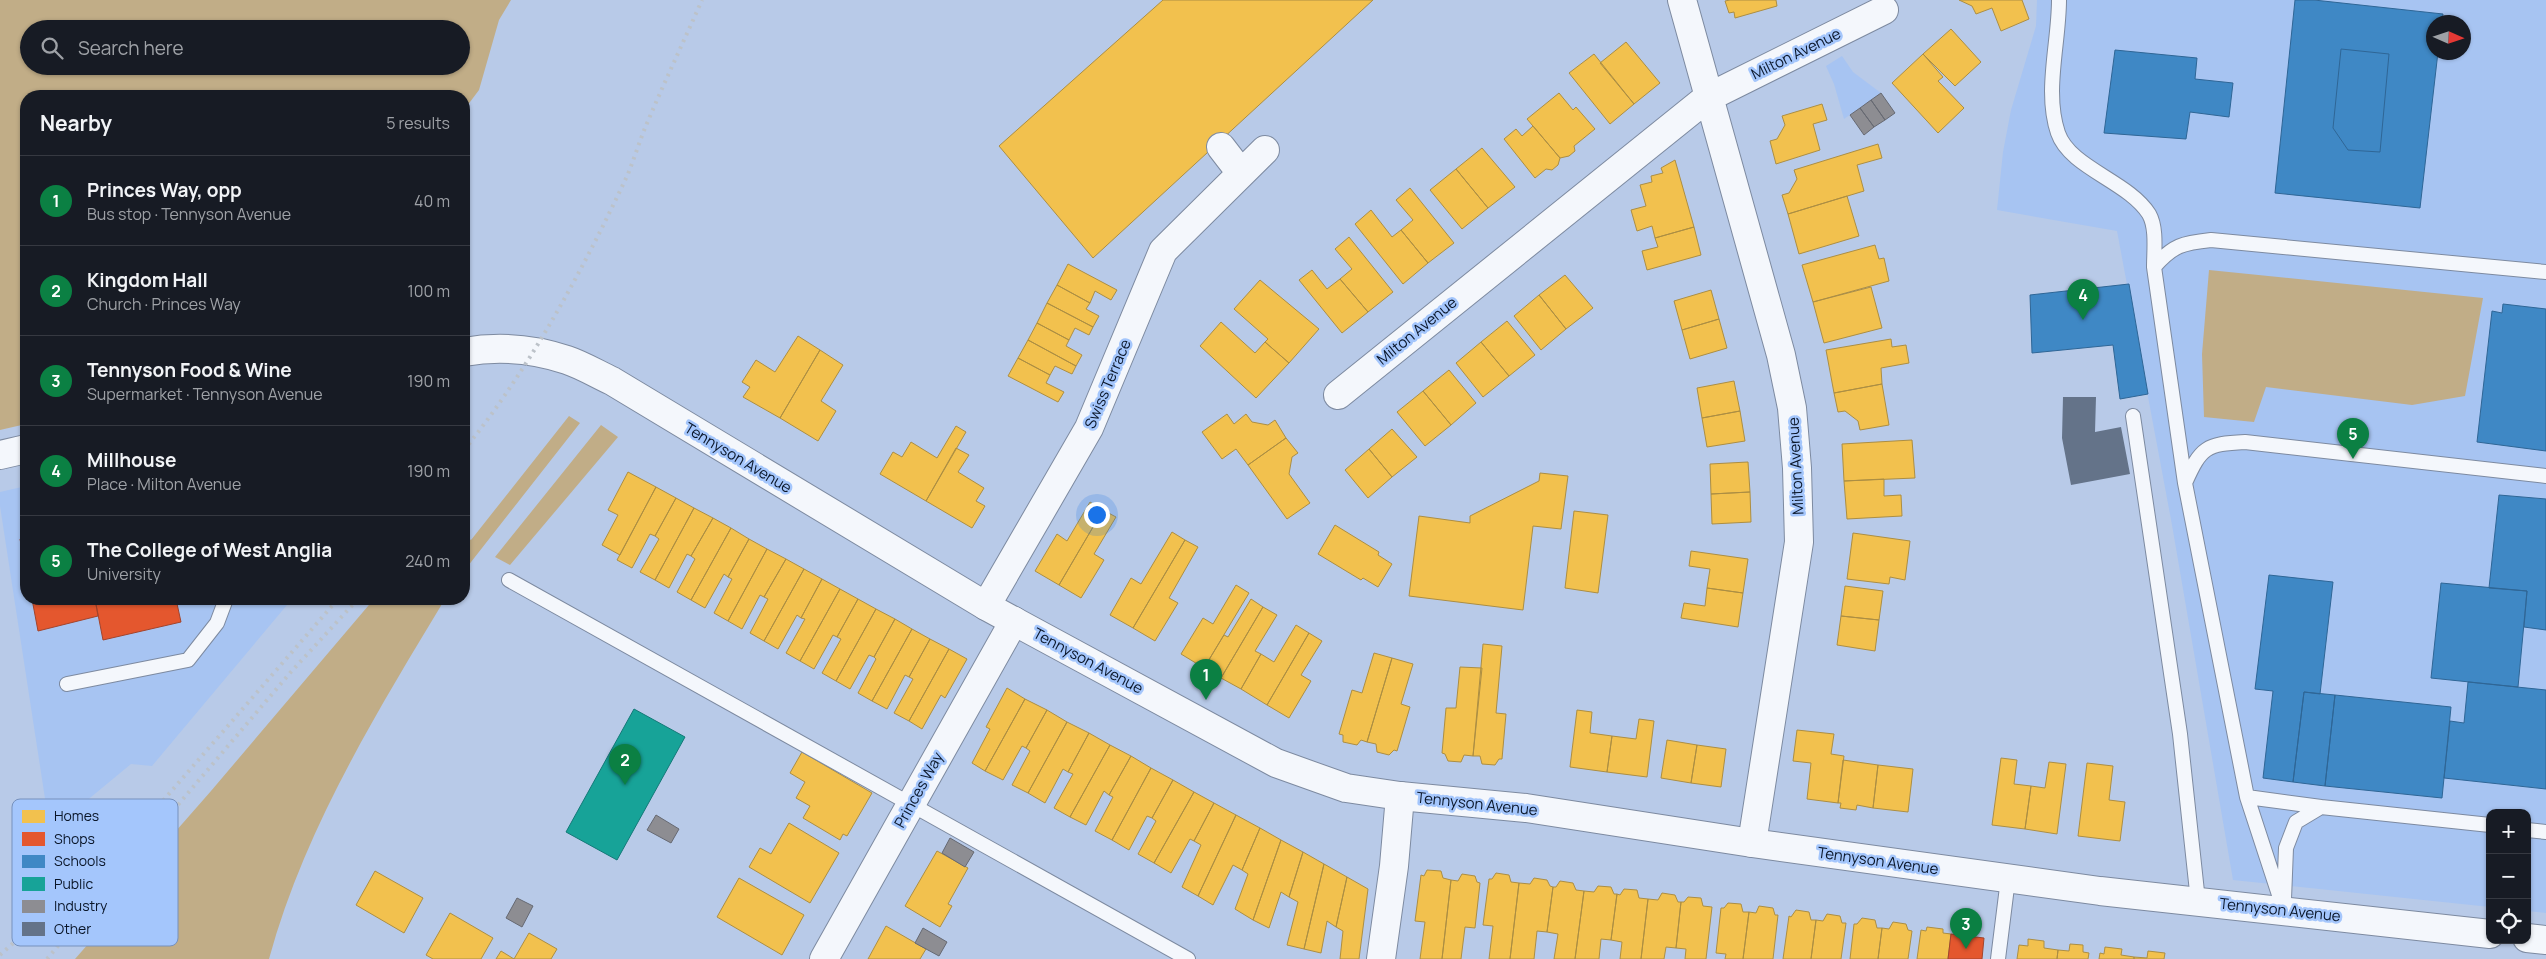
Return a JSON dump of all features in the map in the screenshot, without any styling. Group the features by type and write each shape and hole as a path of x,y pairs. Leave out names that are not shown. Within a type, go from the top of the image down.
{"street":[{"name":"Milton Avenue","path":"1682,0 1707,98 1781,355 1792,408 1797,468 1799,542 1752,843"},
{"name":"Milton Avenue","path":"1338,396 1707,98 1884,10"},
{"path":"1221,147 1242,174"},
{"name":"Swiss Terrace","path":"986,606 1090,428 1163,251 1265,150"},
{"name":"Tennyson Avenue","path":"470,352 508,349 568,360 612,382 986,606 1276,763 1346,788 1400,796 1526,808 1752,843 2008,879 2486,934"},
{"path":"0,455 20,450"},
{"name":"Princes Way","path":"824,959 1014,621"},
{"path":"1382,959 1394,866 1400,796"},
{"path":"2531,938 2546,940"}],"lane":[{"path":"2059,0 2052,94 2058,134 2073,154 2122,187 2149,214 2155,240 2154,266 2185,483 2247,797 2284,910"},
{"path":"2154,266 2167,252 2186,242 2211,240 2546,272"},
{"path":"2133,416 2180,734 2198,901"},
{"path":"2185,483 2195,460 2204,449 2224,443 2245,442 2546,476"},
{"path":"510,580 1188,959"},
{"path":"67,684 188,660 217,623 224,605"},
{"path":"2247,797 2486,826"},
{"path":"2284,910 2286,848 2296,822 2321,807"},
{"path":"2531,830 2546,832"},
{"path":"1998,959 2008,879"}],"shaded area":[{"path":"0,0 511,0 499,20 479,90 470,102 470,90 20,90 20,425 0,430"},
{"path":"2037,0 2546,0 2546,913 2531,911 2531,809 2486,809 2486,907 2233,880 2172,525 2117,231 1997,210 2003,152 2011,110 2036,26"},
{"path":"1842,56 1853,72 1881,93 1844,119 1834,84 1826,66"},
{"path":"2209,270 2483,298 2465,396 2412,405 2266,387 2254,422 2204,417 2202,354"},
{"path":"569,416 580,423 470,563 471,540"},
{"path":"601,425 618,437 510,565 495,557"},
{"path":"20,487 20,605 287,605 152,766 131,764 89,799 45,799 0,506 0,492"},
{"path":"369,605 441,605 369,729 322,818 284,911 269,959 75,959 86,946 178,946 178,829"}],"building: Homes":[{"path":"1163,0 1373,0 1093,258 999,146"},
{"path":"1776,0 1777,6 1735,18 1734,12 1729,13 1725,1"},
{"path":"1959,0 2022,0 2029,19 2001,31 1992,8 1976,14 1972,6"},
{"path":"1951,29 1981,62 1955,86 1923,54"},
{"path":"1626,42 1660,83 1634,104 1600,63"},
{"path":"1594,54 1634,104 1610,124 1569,73"},
{"path":"1923,54 1943,77 1938,81 1964,108 1938,133 1892,83"},
{"path":"1559,93 1573,110 1576,107 1595,129 1574,146 1575,151 1569,156 1560,158 1527,119"},
{"path":"1822,104 1827,120 1813,124 1820,150 1776,164 1770,141 1777,139 1785,125 1782,116"},
{"path":"1533,126 1560,158 1558,165 1552,170 1546,169 1535,178 1504,139 1516,129 1522,136"},
{"path":"1878,144 1882,158 1857,165 1864,191 1788,214 1782,195 1789,193 1797,179 1794,170"},
{"path":"1482,148 1515,187 1488,208 1456,169"},
{"path":"1675,160 1694,227 1655,238 1652,226 1637,231 1631,210 1646,206 1640,185 1652,182 1651,176 1663,173 1661,168"},
{"path":"1456,169 1488,208 1462,229 1430,190"},
{"path":"1410,188 1454,243 1428,263 1401,230 1413,220 1396,200"},
{"path":"1847,196 1859,236 1799,254 1788,214"},
{"path":"1371,210 1392,237 1401,230 1428,263 1403,284 1355,224"},
{"path":"1694,227 1701,255 1647,270 1642,251 1658,247 1655,238"},
{"path":"1349,237 1393,292 1368,312 1340,279 1352,269 1335,249"},
{"path":"1875,245 1879,259 1884,258 1889,281 1813,302 1802,265"},
{"path":"1068,264 1117,290 1111,300 1095,291 1090,303 1057,285"},
{"path":"1312,270 1327,289 1340,279 1368,312 1342,333 1299,280"},
{"path":"1565,275 1593,308 1566,329 1539,295"},
{"path":"1260,280 1319,329 1289,363 1265,342 1268,339 1234,309"},
{"path":"1057,285 1090,303 1086,309 1099,316 1093,327 1047,303"},
{"path":"1871,287 1882,328 1824,343 1813,302"},
{"path":"1711,290 1719,319 1682,330 1674,301"},
{"path":"1539,295 1566,329 1541,350 1514,316"},
{"path":"1047,303 1093,327 1089,335 1075,328 1069,340 1037,323"},
{"path":"1719,319 1727,348 1690,359 1682,330"},
{"path":"1507,321 1535,355 1509,376 1481,342"},
{"path":"1221,322 1255,353 1265,342 1289,363 1256,398 1200,346"},
{"path":"1037,323 1069,340 1066,346 1082,355 1076,366 1028,340"},
{"path":"798,336 820,350 780,418 743,397 750,387 742,382 756,360 775,372"},
{"path":"1891,339 1892,347 1906,345 1909,363 1881,368 1882,384 1834,393 1826,350"},
{"path":"1028,340 1076,366 1072,374 1055,366 1050,375 1018,358"},
{"path":"1481,342 1509,376 1483,397 1456,363"},
{"path":"820,350 843,365 821,401 836,411 818,441 780,418"},
{"path":"1018,358 1050,375 1046,383 1064,392 1058,402 1008,376"},
{"path":"1449,370 1476,403 1451,425 1423,391"},
{"path":"1734,381 1740,411 1702,418 1697,388"},
{"path":"1882,384 1889,425 1860,430 1858,421 1845,411 1838,412 1834,393"},
{"path":"1423,391 1451,425 1425,446 1397,412"},
{"path":"1740,411 1745,441 1707,447 1702,418"},
{"path":"1227,414 1234,424 1246,414 1252,422 1268,425 1275,420 1286,438 1248,465 1236,449 1222,459 1202,432"},
{"path":"956,426 966,432 926,501 880,474 893,452 902,457 911,442 937,458"},
{"path":"1392,429 1417,457 1392,477 1369,449"},
{"path":"1286,438 1298,453 1292,457 1289,474 1310,503 1287,519 1248,465"},
{"path":"1912,440 1915,478 1844,481 1842,444"},
{"path":"956,448 969,455 958,472 984,488 976,501 985,506 972,528 926,501"},
{"path":"1369,449 1392,477 1368,498 1345,470"},
{"path":"1748,462 1750,492 1711,494 1710,464"},
{"path":"628,472 656,487 620,555 602,545 618,515 608,510"},
{"path":"1540,473 1568,476 1561,529 1533,526 1523,610 1409,596 1419,516 1470,523 1470,516 1539,481"},
{"path":"1884,479 1884,496 1901,495 1902,516 1847,519 1844,481"},
{"path":"656,487 676,498 655,536 650,534 632,568 617,560"},
{"path":"1750,492 1751,522 1712,524 1711,494"},
{"path":"676,498 694,508 655,580 640,572 659,539 655,536"},
{"path":"1090,502 1103,510 1059,585 1035,571 1057,534 1067,541"},
{"path":"694,508 713,518 691,556 687,554 669,588 655,580"},
{"path":"1103,510 1116,517 1094,554 1104,560 1081,598 1059,585"},
{"path":"1574,511 1608,515 1598,593 1565,588"},
{"path":"713,518 731,528 691,600 677,592 695,559 691,556"},
{"path":"1335,525 1379,552 1378,555 1392,564 1378,587 1363,578 1361,580 1318,554"},
{"path":"731,528 749,539 728,577 724,574 705,608 691,600"},
{"path":"1172,532 1185,540 1133,628 1110,615 1131,578 1141,584"},
{"path":"1853,533 1910,541 1905,580 1890,577 1889,584 1847,579"},
{"path":"749,539 767,549 728,621 714,613 732,579 728,577"},
{"path":"1185,540 1198,547 1169,598 1178,603 1155,641 1133,628"},
{"path":"767,549 786,559 764,597 760,595 742,629 728,621"},
{"path":"1691,551 1748,559 1743,593 1707,588 1710,569 1689,566"},
{"path":"786,559 804,569 764,641 750,633 768,599 764,597"},
{"path":"804,569 822,579 801,618 797,615 778,649 764,641"},
{"path":"822,579 840,589 800,661 786,653 805,619 801,618"},
{"path":"1236,585 1249,593 1204,668 1181,654 1203,618 1213,624"},
{"path":"1845,586 1883,591 1879,620 1841,616"},
{"path":"1707,588 1743,593 1738,627 1681,618 1684,603 1705,606"},
{"path":"840,589 858,599 837,637 833,635 814,669 800,661"},
{"path":"858,599 876,609 836,681 822,673 841,639 837,637"},
{"path":"1251,599 1263,607 1221,678 1204,668 1224,635 1228,637"},
{"path":"1263,607 1277,615 1255,651 1261,654 1241,689 1221,678"},
{"path":"876,609 895,619 874,657 869,655 850,689 836,681"},
{"path":"1841,616 1879,620 1875,651 1837,645"},
{"path":"895,619 912,629 872,701 858,693 876,659 874,657"},
{"path":"1296,625 1309,633 1267,705 1241,689 1261,654 1274,662"},
{"path":"912,629 930,639 909,677 905,675 887,709 872,701"},
{"path":"1309,633 1322,641 1301,675 1311,681 1289,718 1267,705"},
{"path":"930,639 949,649 909,721 894,713 913,679 909,677"},
{"path":"1483,644 1502,646 1496,713 1506,714 1502,759 1499,759 1495,765 1482,764 1480,756 1473,756"},
{"path":"949,649 967,659 945,698 941,695 922,729 909,721"},
{"path":"1374,653 1392,658 1367,742 1361,740 1357,745 1343,742 1343,735 1339,734 1352,690 1362,693"},
{"path":"1392,658 1413,664 1401,704 1410,707 1397,751 1394,750 1389,755 1377,752 1376,744 1367,742"},
{"path":"1460,667 1482,668 1473,756 1464,755 1461,762 1448,761 1445,754 1442,753 1446,708 1456,708"},
{"path":"1007,688 1025,699 985,771 972,763 990,729 986,727"},
{"path":"1025,699 1047,710 1026,748 1022,746 1003,780 985,771"},
{"path":"1047,710 1067,722 1028,793 1012,785 1030,751 1026,748"},
{"path":"1577,710 1592,712 1590,733 1612,736 1607,772 1570,767"},
{"path":"1639,719 1654,721 1647,777 1607,772 1612,736 1636,739"},
{"path":"1067,722 1089,733 1068,772 1063,769 1045,803 1028,793"},
{"path":"1797,730 1834,734 1831,754 1844,756 1838,803 1807,799 1811,763 1793,761"},
{"path":"1089,733 1110,745 1070,817 1054,808 1073,774 1068,772"},
{"path":"1667,740 1697,745 1691,783 1661,778"},
{"path":"1110,745 1131,756 1109,795 1104,791 1086,825 1070,817"},
{"path":"1697,745 1726,749 1721,787 1691,783"},
{"path":"802,752 872,793 847,836 843,834 840,840 803,818 810,806 796,798 805,782 790,773"},
{"path":"1131,756 1151,768 1112,840 1095,831 1113,797 1109,795"},
{"path":"2001,758 2017,760 2014,784 2031,786 2025,829 1992,825"},
{"path":"1843,760 1878,765 1873,808 1857,805 1856,810 1840,808 1841,803 1838,803"},
{"path":"2049,762 2066,764 2057,834 2025,829 2031,786 2045,788"},
{"path":"2087,763 2113,766 2109,800 2125,802 2120,841 2078,836"},
{"path":"1878,765 1913,769 1908,812 1873,808"},
{"path":"1151,768 1173,780 1152,818 1147,816 1129,850 1112,840"},
{"path":"1173,780 1194,792 1154,863 1138,854 1156,821 1152,818"},
{"path":"1194,792 1214,803 1194,841 1190,839 1171,873 1154,863"},
{"path":"1214,803 1236,815 1198,896 1182,887 1201,845 1194,841"},
{"path":"1236,815 1260,828 1242,870 1233,865 1213,905 1198,896"},
{"path":"789,823 839,853 810,903 749,867 760,848 771,854"},
{"path":"1260,828 1281,840 1253,920 1235,909 1248,874 1242,870"},
{"path":"1281,840 1303,852 1289,897 1281,892 1269,928 1253,920"},
{"path":"937,851 968,868 948,904 952,906 940,927 905,906"},
{"path":"1303,852 1324,864 1304,949 1287,945 1298,902 1289,897"},
{"path":"1324,864 1347,877 1336,927 1327,921 1321,953 1304,949"},
{"path":"1427,870 1441,871 1443,878 1451,880 1442,959 1420,959 1425,922 1415,921 1421,875 1424,876"},
{"path":"375,871 423,898 404,933 356,905"},
{"path":"1496,873 1509,875 1511,882 1519,883 1510,959 1489,959 1493,926 1483,925 1489,879 1492,879"},
{"path":"1462,874 1475,876 1477,882 1480,883 1475,928 1465,927 1461,959 1442,959 1451,880 1458,881"},
{"path":"1347,877 1368,889 1359,959 1340,959 1343,931 1336,927"},
{"path":"739,878 804,915 782,955 717,917"},
{"path":"1534,878 1547,880 1550,886 1553,887 1547,932 1537,931 1534,959 1510,959 1519,883 1530,884"},
{"path":"1560,881 1573,883 1576,890 1584,891 1575,959 1554,959 1558,934 1547,932 1553,887 1556,887"},
{"path":"1598,886 1611,887 1614,894 1617,894 1611,940 1601,939 1599,959 1575,959 1584,891 1594,892"},
{"path":"1624,889 1637,890 1639,898 1648,899 1641,959 1620,959 1622,942 1611,940 1617,894 1620,895"},
{"path":"1662,893 1675,895 1678,902 1681,902 1676,948 1666,947 1664,959 1641,959 1648,899 1658,900"},
{"path":"1688,897 1701,898 1703,906 1712,907 1706,959 1685,959 1686,949 1676,948 1681,902 1684,902"},
{"path":"1728,903 1741,904 1743,912 1749,912 1743,959 1725,959 1726,954 1716,953 1721,908 1724,908"},
{"path":"1759,906 1773,908 1775,915 1778,915 1773,959 1743,959 1749,912 1756,913"},
{"path":"1796,910 1809,912 1811,920 1816,920 1811,959 1783,959 1789,916 1791,917"},
{"path":"450,913 493,938 481,959 433,959 426,955"},
{"path":"1827,914 1840,916 1842,923 1846,923 1841,959 1811,959 1816,920 1823,921"},
{"path":"1862,918 1875,920 1877,928 1882,928 1878,959 1850,959 1854,924 1857,924"},
{"path":"1893,922 1906,924 1908,930 1912,931 1908,959 1878,959 1882,928 1889,929"},
{"path":"886,926 926,949 920,959 868,959"},
{"path":"1927,927 1943,929 1943,933 1951,934 1948,959 1917,959 1921,930 1926,931"},
{"path":"529,933 557,949 551,959 514,959"},
{"path":"2028,939 2044,941 2044,948 2058,950 2057,959 2017,959 2019,945 2028,946"},
{"path":"2070,944 2083,945 2083,952 2089,953 2088,959 2057,959 2058,950 2069,951"},
{"path":"2105,947 2122,949 2121,955 2134,957 2134,959 2099,959 2100,953 2104,954"},
{"path":"501,951 514,959 496,959"},
{"path":"2148,951 2165,953 2164,959 2134,959 2134,957 2147,958"}],"building: Shops":[{"path":"33,605 96,605 98,616 38,631"},
{"path":"96,605 177,605 181,622 103,640"},
{"path":"1951,934 1984,938 1982,959 1948,959"}],"building: Schools":[{"path":"2295,0 2314,0 2443,14 2426,15 2426,60 2437,60 2420,208 2275,193"},
{"path":"2341,49 2389,54 2380,152 2348,150 2333,128"},
{"path":"2115,50 2197,58 2195,79 2233,83 2229,117 2190,112 2186,139 2104,133"},
{"path":"2129,284 2148,394 2120,399 2113,345 2032,353 2030,295"},
{"path":"2503,304 2546,309 2546,451 2477,442 2492,311 2502,313"},
{"path":"2499,495 2546,499 2546,630 2524,627 2527,591 2489,588"},
{"path":"2269,575 2333,582 2320,694 2304,692 2293,782 2263,778 2273,691 2255,689"},
{"path":"2441,583 2527,591 2518,687 2431,678"},
{"path":"2468,682 2546,690 2546,789 2444,778 2450,721 2464,723"},
{"path":"2304,692 2335,695 2325,786 2293,782"},
{"path":"2335,695 2451,707 2442,798 2325,786"}],"building: Public":[{"path":"634,709 685,737 617,860 566,832"}],"building: Industry":[{"path":"1881,93 1895,113 1885,120 1871,100"},
{"path":"1871,100 1885,120 1874,127 1860,108"},
{"path":"1860,108 1874,127 1864,135 1850,115"},
{"path":"656,815 679,829 671,843 647,830"},
{"path":"950,838 974,852 965,867 942,853"},
{"path":"517,898 533,906 522,927 506,918"},
{"path":"923,928 947,942 939,956 915,943"}],"building: Other":[{"path":"2063,397 2096,397 2095,432 2121,427 2130,474 2071,485 2062,438"}],"railway":[{"path":"470,442 533,352 593,246 628,174 652,112 702,0"},
{"path":"164,799 333,605"},
{"path":"178,805 290,673 352,605"},
{"path":"0,955 12,944"},
{"path":"47,959 58,946"}],"place":[{"name":"Millhouse","path":"2083,320"},
{"name":"The College of West Anglia","path":"2353,459"},
{"name":"Princes Way, opp","path":"1206,700"},
{"name":"Kingdom Hall","path":"625,785"},
{"name":"Tennyson Food & Wine","path":"1966,949"}]}
